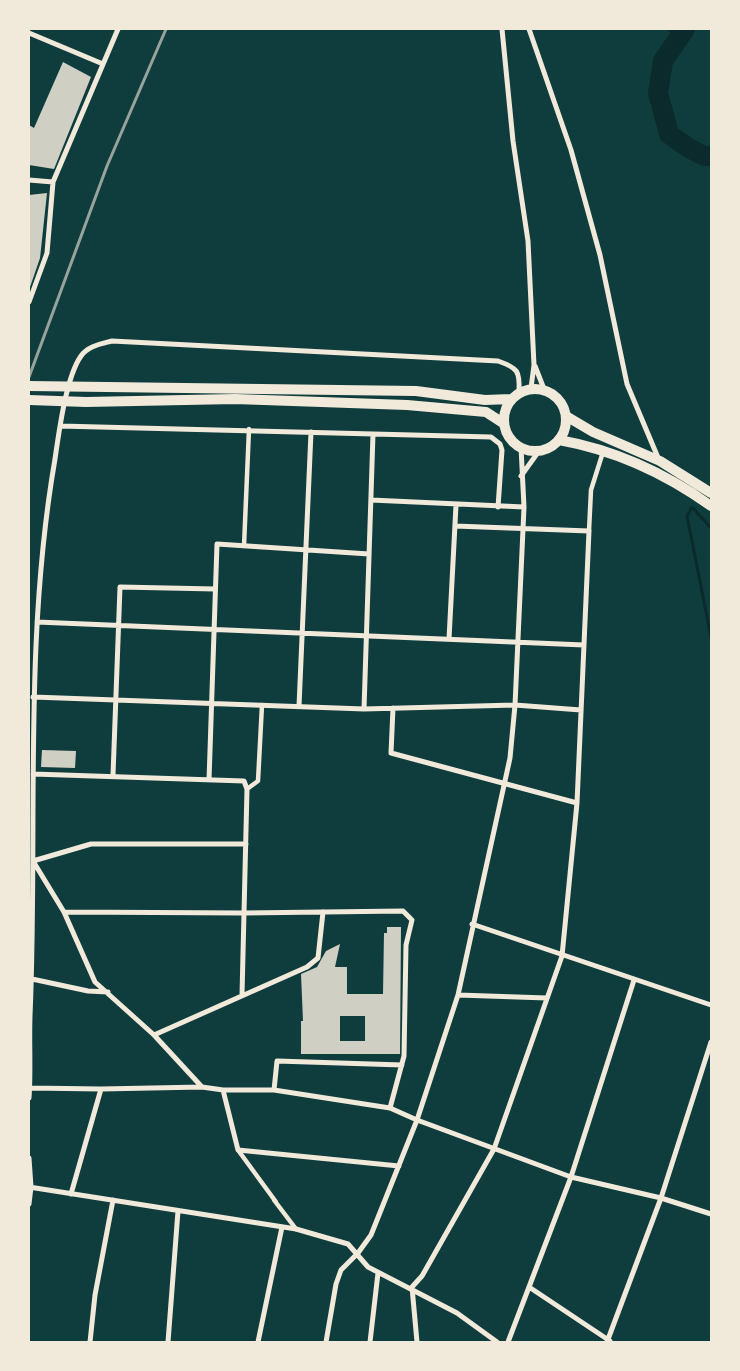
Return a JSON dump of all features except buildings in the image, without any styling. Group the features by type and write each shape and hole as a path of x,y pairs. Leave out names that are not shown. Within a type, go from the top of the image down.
{"main road":[{"path":"29,386 416,391 485,400 515,395 531,388 544,389 558,399 566,416 566,428 559,440 551,447 539,451 521,447 507,435 503,423 504,411 515,395"},
{"path":"29,400 86,402 235,399 407,405 486,412 503,423"},
{"path":"566,416 593,432 660,461 711,493"},
{"path":"559,440 603,451 660,474 711,506"}],"street":[{"path":"29,302 47,253 53,182 118,29"},
{"path":"502,29 513,141 528,241 534,365 531,388"},
{"path":"529,29 571,150 598,245 627,384 660,461"},
{"path":"29,33 103,64"},
{"path":"29,180 53,182"},
{"path":"29,1098 32,979 31,867 33,861 31,709 44,523 60,426 75,368 82,355 91,347 112,341 498,361 513,366 520,377 515,395"},
{"path":"534,365 544,389"},
{"path":"60,426 249,429 491,437 497,440 502,450 498,507"},
{"path":"244,546 249,429"},
{"path":"299,706 310,432"},
{"path":"364,709 372,434"},
{"path":"326,1342 336,1284 341,1270 358,1253 370,1235 417,1120 458,995 472,924 510,758 515,705 524,507 521,447"},
{"path":"521,476 539,451"},
{"path":"417,1342 412,1287 422,1276 494,1149 562,956 576,803 591,490 603,451"},
{"path":"370,500 524,507"},
{"path":"449,639 456,505"},
{"path":"454,526 589,531"},
{"path":"209,780 217,544 369,554"},
{"path":"113,775 120,587 215,589"},
{"path":"37,622 584,645"},
{"path":"33,697 364,709 515,705 581,710"},
{"path":"247,789 258,781 262,705"},
{"path":"393,708 391,753 576,803"},
{"path":"33,774 113,775 244,781 247,789 242,995"},
{"path":"33,861 91,844 246,844"},
{"path":"33,861 64,912 95,982 154,1036 202,1087"},
{"path":"64,912 244,913 402,911 412,920 406,945 402,1065 390,1108"},
{"path":"154,1036 307,967 318,958 323,912"},
{"path":"472,924 711,1005"},
{"path":"32,979 88,991 108,992"},
{"path":"508,1342 571,1177 634,980"},
{"path":"458,995 547,998"},
{"path":"529,1287 609,1341 661,1198 711,1042"},
{"path":"274,1090 277,1061 402,1065"},
{"path":"29,1088 202,1087 223,1090 274,1090 390,1108 417,1120 571,1177 661,1198 711,1214"},
{"path":"71,1194 101,1089"},
{"path":"223,1090 238,1150 296,1229"},
{"path":"238,1150 399,1166"},
{"path":"29,1158 29,1204"},
{"path":"30,1187 296,1229 340,1240 358,1253 368,1267 412,1287 457,1313 497,1342"},
{"path":"270,1195 276,1202"},
{"path":"90,1342 95,1295 113,1200"},
{"path":"168,1342 178,1210"},
{"path":"258,1342 282,1227"},
{"path":"370,1342 378,1273"}],"waterway":[{"path":"668,29 677,37"},
{"path":"685,29 663,61 658,93 669,134 704,156 711,156"},
{"path":"711,528 692,507 687,516 711,637"}],"railway":[{"path":"29,377 107,166 166,29"}]}
